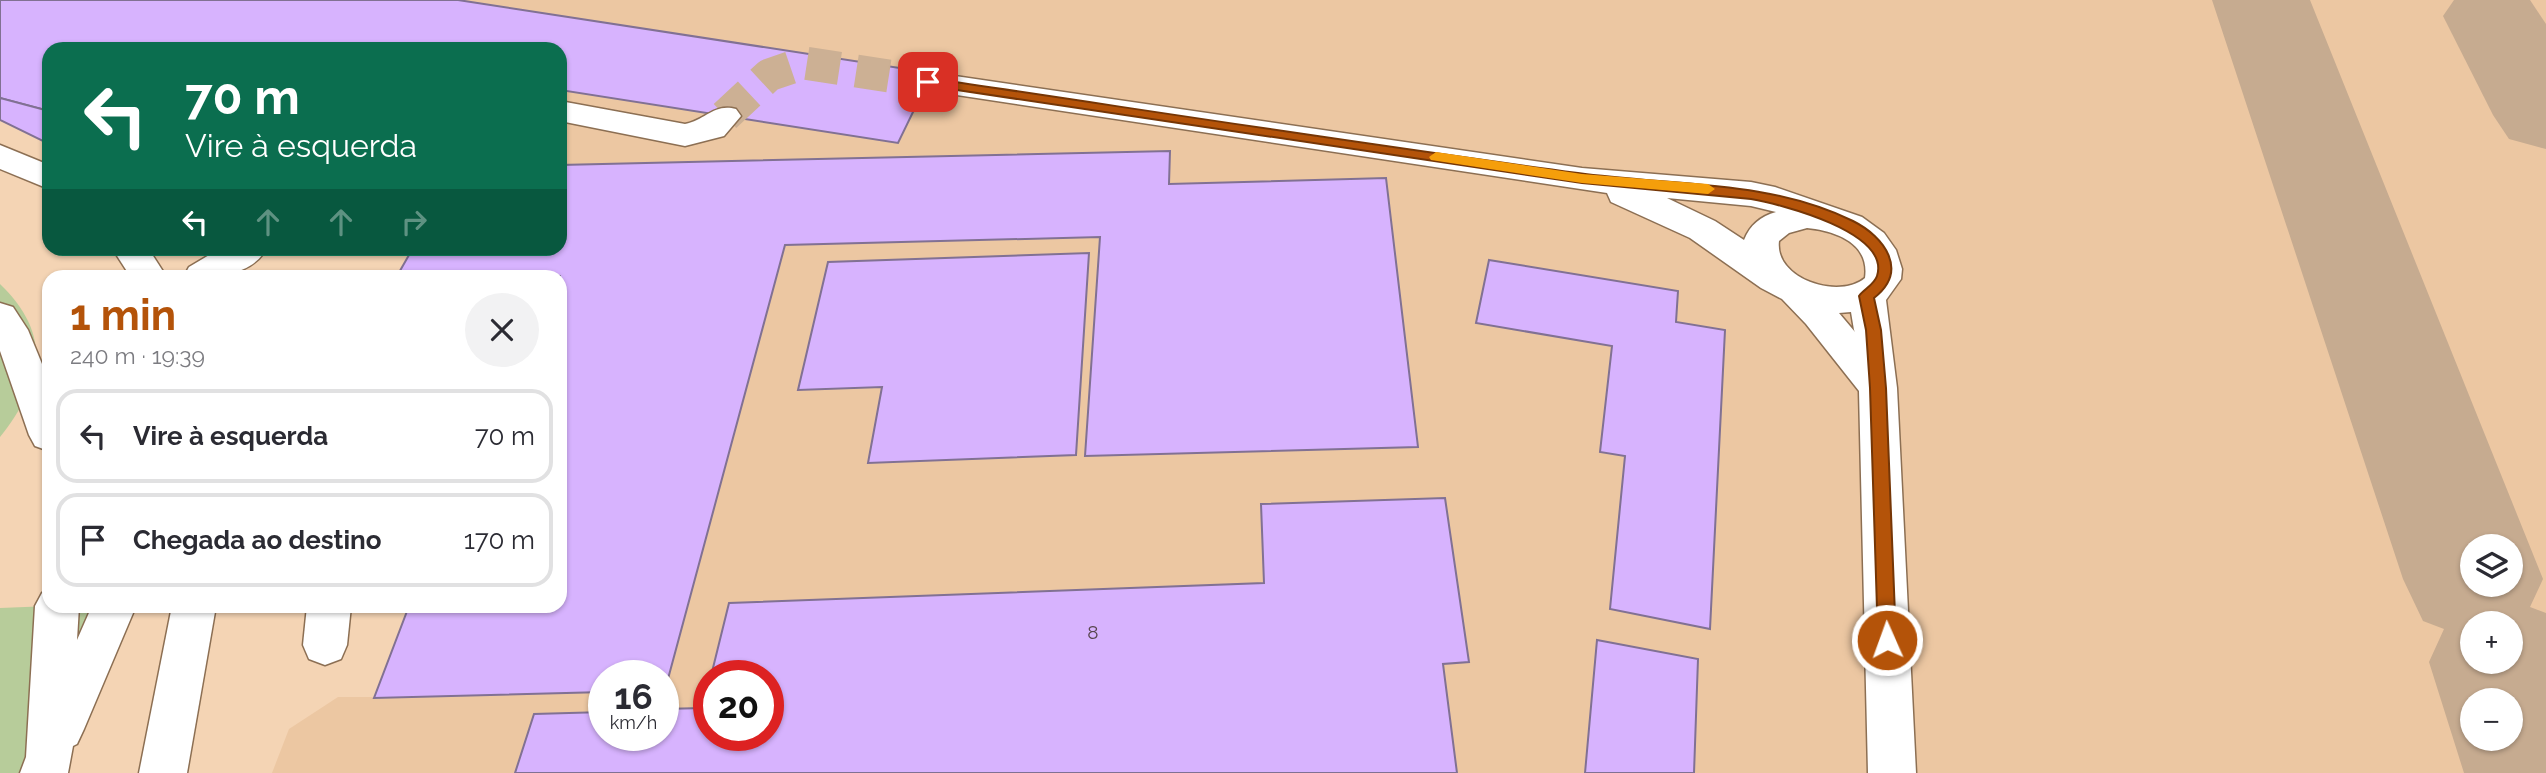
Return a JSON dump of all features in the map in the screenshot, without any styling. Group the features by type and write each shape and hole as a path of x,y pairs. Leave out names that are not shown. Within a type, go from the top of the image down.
{"street":[{"path":"928,82 1582,179 1751,194 1775,199 1847,224 1864,234 1877,247 1884,261 1885,275 1879,287 1867,296 1845,302 1821,301 1786,286 1726,241 1684,219 1582,179"},
{"path":"567,112 685,135 712,129 725,116"},
{"path":"0,156 42,175"},
{"path":"1828,218 1787,218 1772,225 1762,236 1759,250 1764,265 1819,314 1878,388"},
{"path":"212,270 236,256"},
{"path":"1867,296 1878,388 1892,773"},
{"path":"0,317 15,340 42,415"},
{"path":"47,765 57,613"},
{"path":"47,765 111,613"},
{"path":"163,773 193,613"}],"shaded area":[{"path":"0,0 2546,0 2546,773 272,773 289,729 338,697 375,697 406,613 567,613 567,270 401,270 409,256 567,256 567,42 42,42"}],"green space":[{"path":"0,284 17,303 28,322 35,341 36,359 26,397 0,437"},
{"path":"42,606 42,613 96,613 64,773 0,773 0,608"}],"building":[{"path":"0,0 458,0 932,73 898,143 567,91 567,42 42,42 42,109 0,98"},
{"path":"0,98 42,109 42,141 0,120"},
{"path":"1170,151 1169,184 1386,178 1418,447 1085,456 1100,237 785,245 673,660 588,660 588,692 374,698 406,613 567,613 567,270 400,270 408,256 567,256 567,165"},
{"path":"1089,253 1076,455 868,463 882,387 798,390 828,262"},
{"path":"1489,260 1678,291 1676,322 1725,330 1710,629 1610,609 1625,456 1600,452 1612,346 1476,323"},
{"path":"1445,498 1469,662 1443,664 1457,773 515,773 534,714 588,712 588,751 679,751 679,709 693,708 693,751 784,751 784,660 715,660 729,603 1264,583 1261,504"},
{"path":"1597,640 1698,659 1694,773 1585,773"}],"taxiway":[{"path":"2261,0 2460,543"},
{"path":"2492,16 2546,115"},
{"path":"2506,674 2541,773"}],"tunnel":[{"path":"725,116 769,75 804,63 928,82"}],"slow traffic":[{"path":"1436,157 1582,179 1708,189"}],"route":[{"path":"928,82 1582,179 1751,194 1775,199 1847,224 1864,234 1877,247 1884,261 1885,275 1879,287 1867,296 1878,388 1887,640"}]}
